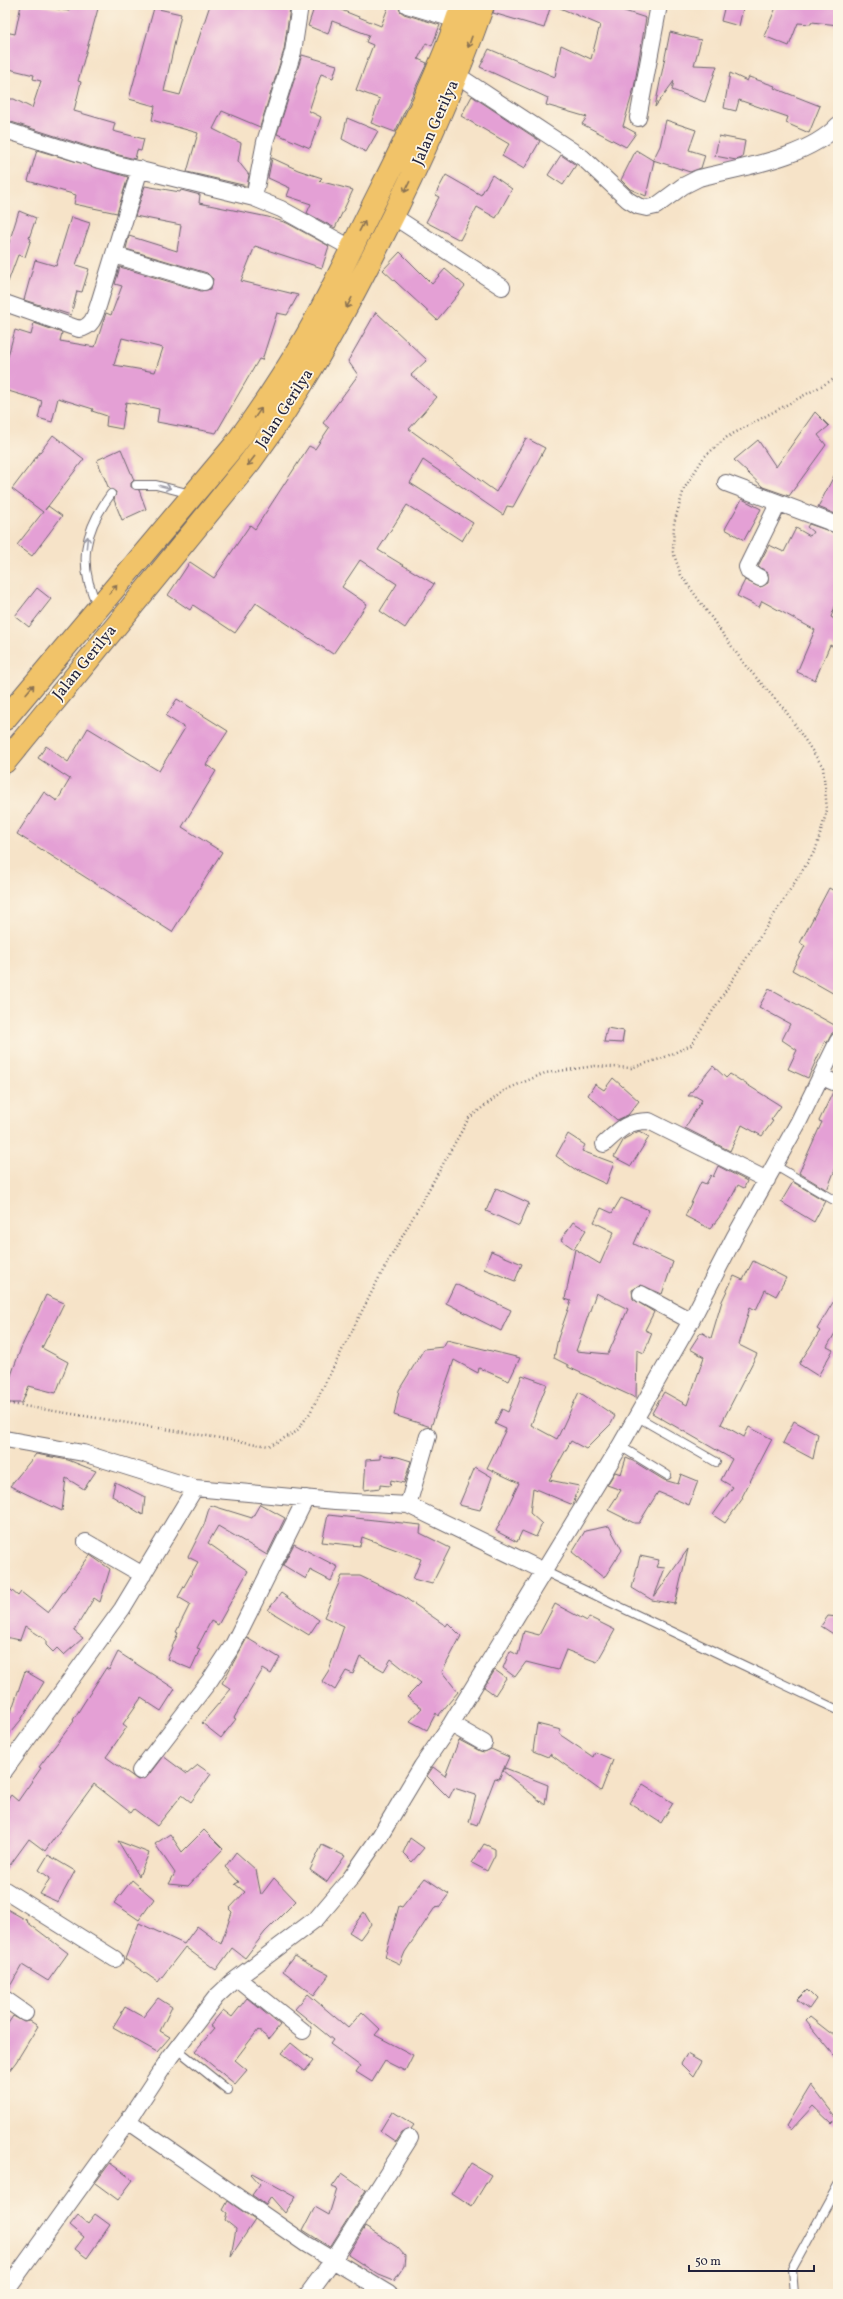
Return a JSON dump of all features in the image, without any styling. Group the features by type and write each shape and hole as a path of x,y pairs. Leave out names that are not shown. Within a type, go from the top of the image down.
{"highway":[{"name":"Jalan Gerilya","path":"5,762 116,624 245,468 281,420 328,340 393,216 434,131 483,5"},
{"name":"Jalan Gerilya","path":"5,719 98,606 234,446 259,412 304,340 407,137 450,40 460,12"},
{"path":"98,606 116,624"}],"street":[{"path":"254,198 265,142 293,52 300,5"},
{"path":"407,5 460,12"},
{"path":"638,118 660,5"},
{"path":"457,75 584,158 628,200 647,208 656,206 683,186 699,178 803,150 831,133 838,125"},
{"path":"5,130 96,158 254,198 281,209 351,248"},
{"path":"5,303 79,329 85,328 93,320 140,169"},
{"path":"393,216 502,287"},
{"path":"114,255 204,282"},
{"path":"726,483 778,504 838,525"},
{"path":"760,578 749,572 747,567 778,504"},
{"path":"5,2292 128,2121 177,2049 216,1997 318,1918 350,1879 375,1842 422,1766 451,1724 620,1446 776,1166 822,1077 838,1041"},
{"path":"822,1077 838,1084"},
{"path":"604,1144 624,1126 636,1121 649,1121 767,1180"},
{"path":"641,1294 691,1321"},
{"path":"408,1505 428,1436"},
{"path":"5,1438 83,1453 196,1488 408,1505 544,1571"},
{"path":"5,1770 57,1700 143,1575 196,1488"},
{"path":"140,1771 210,1680 233,1645 306,1498"},
{"path":"86,1542 143,1575"},
{"path":"451,1724 484,1743"},
{"path":"5,1890 115,1959"},
{"path":"238,1979 303,2031"},
{"path":"5,1999 25,2013"},
{"path":"128,2121 332,2260 389,2294"},
{"path":"308,2294 332,2260 410,2138"}],"lane":[{"path":"136,485 156,485 193,494"},
{"path":"98,606 91,593 85,561 88,532 100,509 111,494"},
{"path":"776,1166 832,1199"},
{"path":"636,1416 716,1462"},
{"path":"620,1446 667,1475"},
{"path":"544,1571 838,1710"},
{"path":"177,2049 228,2090"},
{"path":"794,2294 792,2269 838,2185"}],"path":[{"path":"5,1403 269,1446 296,1432 310,1413 380,1276 469,1118 505,1090 545,1073 595,1066 631,1068 663,1058 691,1044 816,849 827,810 823,767 785,710 745,666 681,575 673,552 674,523 684,489 704,457 726,437 838,377"}],"building":[{"path":"21,5 37,5 69,11 71,5 99,5 78,81 81,82 74,111 115,123 113,131 144,139 141,151 137,150 135,159 99,150 5,120 5,106 8,99 14,99 32,108 41,81 33,79 34,75 13,70 5,66 5,32 15,34"},
{"path":"210,5 283,5 290,8 284,50 260,127 222,111 213,129 241,143 238,161 249,175 247,186 187,172 198,133 152,120 155,106 129,99 154,8 181,14 164,91 180,95"},
{"path":"315,5 329,5 381,26 389,5 398,5 400,11 404,14 440,25 432,46 426,43 418,59 427,63 395,132 371,123 380,99 356,90 373,45 366,42 369,35 332,21 328,34 308,26"},
{"path":"495,5 551,5 544,28 493,13"},
{"path":"553,5 606,5 646,18 634,88 623,126 636,133 626,147 582,124 587,117 546,105 548,98 480,67 489,49 555,77 561,45 591,59 600,25"},
{"path":"725,5 743,8 739,26 721,21"},
{"path":"777,5 838,5 838,25 812,22 811,24 798,23 789,46 764,36"},
{"path":"670,32 701,40 694,65 717,66 705,102 672,90 674,81 655,107"},
{"path":"302,55 337,65 333,78 321,74 309,111 321,117 310,148 277,134"},
{"path":"730,73 747,81 749,77 775,86 774,88 820,106 809,133 786,123 788,117 739,100 736,111 724,108"},
{"path":"472,96 540,141 524,169 502,156 509,144 461,116"},
{"path":"347,118 378,131 366,152 342,139"},
{"path":"666,120 696,130 689,150 705,155 701,168 690,172 653,160 660,146"},
{"path":"719,136 745,141 742,158 736,160 715,156"},
{"path":"37,150 128,177 117,213 74,204 76,195 28,181"},
{"path":"636,150 654,161 646,196 630,189 621,180"},
{"path":"561,155 576,165 563,185 548,175"},
{"path":"272,158 298,170 322,178 319,181 353,190 335,228 307,213 311,204 287,196 290,188 268,178"},
{"path":"446,175 481,195 492,175 512,189 496,218 477,207 460,240 426,222 439,197 435,195"},
{"path":"145,186 180,192 181,190 200,195 199,203 268,217 287,223 329,246 322,268 255,246 241,281 298,295 287,315 277,313 262,360 259,359 216,433 157,422 159,409 126,402 122,429 106,426 107,416 92,411 93,409 58,398 52,422 38,418 42,401 5,390 5,367 15,330 31,335 34,323 62,333 60,341 95,347 106,313 111,315 122,286 115,284 120,267 201,291 211,289 213,279 207,273 126,249 129,236 177,251 181,225 135,216","holes":["122,338 163,348 155,372 114,365"]},
{"path":"19,211 36,218 29,238 31,239 25,257 18,255 8,282 5,281 5,255"},
{"path":"71,217 90,223 76,265 89,269 82,292 77,291 71,315 24,300 35,260 56,266"},
{"path":"400,252 432,284 445,269 465,286 437,320 383,270"},
{"path":"376,312 427,360 411,375 437,397 409,429 496,492 526,438 545,448 513,507 507,506 503,515 423,460 410,483 473,523 462,541 407,505 378,550 434,584 405,628 380,611 397,584 360,560 342,587 367,604 333,654 256,603 235,633 193,605 190,610 168,595 190,562 214,578 250,525 255,529 309,446 315,449 329,428 323,423 358,375 348,361"},
{"path":"815,412 829,426 818,435 826,445 789,496 763,487 734,460 758,440 776,467"},
{"path":"53,435 84,459 48,506 62,516 32,556 17,545 43,512 12,489"},
{"path":"121,449 134,480 131,483 131,487 139,490 146,509 122,520 114,500 116,492 109,489 97,460"},
{"path":"838,468 838,515 818,507"},
{"path":"742,499 761,509 744,540 725,529"},
{"path":"809,524 838,534 838,599 831,617 838,621 838,649 830,645 815,680 797,672 815,630 762,601 759,607 737,596 745,580 760,587 768,583 768,573 758,566 769,545 784,552 796,528 810,536 813,532 807,527"},
{"path":"37,588 51,599 29,627 15,616"},
{"path":"177,699 228,731 206,765 216,771 182,827 222,852 172,932 17,834 44,792 57,801 70,779 38,758 46,746 68,762 88,728 159,771 185,728 166,716"},
{"path":"829,888 838,893 838,996 792,970 805,946 800,943"},
{"path":"769,989 838,1027 838,1032 832,1033 827,1043 825,1041 808,1078 788,1069 797,1050 782,1040 790,1024 759,1007"},
{"path":"607,1028 624,1031 622,1043 604,1042"},
{"path":"713,1066 726,1078 730,1074 781,1106 771,1120 773,1121 762,1136 742,1125 730,1151 685,1128 702,1100 695,1096 688,1096"},
{"path":"613,1078 639,1101 628,1115 617,1120 588,1095 595,1084 604,1090"},
{"path":"833,1092 838,1093 838,1162 827,1190 799,1173 822,1122 819,1121"},
{"path":"639,1131 649,1137 631,1166 614,1157 624,1139"},
{"path":"568,1134 585,1145 582,1151 614,1163 606,1184 576,1170 556,1156"},
{"path":"718,1166 747,1181 744,1188 738,1185 725,1210 710,1229 685,1216 701,1182 706,1184 711,1175 713,1177"},
{"path":"793,1182 825,1201 814,1222 781,1202"},
{"path":"496,1188 529,1203 519,1226 486,1211"},
{"path":"621,1198 649,1210 634,1244 673,1262 662,1294 641,1285 632,1290 633,1299 654,1312 645,1330 652,1333 644,1353 637,1350 636,1398 568,1367 568,1365 554,1358 558,1338 571,1301 565,1299 575,1249 600,1264 614,1232 594,1222 601,1208 612,1213","holes":["596,1293 628,1309 608,1354 576,1351"]},
{"path":"573,1222 586,1230 574,1249 561,1240"},
{"path":"491,1251 522,1264 515,1281 484,1269"},
{"path":"753,1261 786,1278 776,1296 765,1290 756,1310 750,1307 739,1345 757,1354 721,1424 744,1437 749,1427 772,1439 742,1497 743,1498 725,1523 713,1515 733,1487 721,1480 732,1459 652,1413 664,1392 687,1405 704,1357 690,1349 701,1332 711,1338 722,1301 734,1276 743,1280"},
{"path":"455,1284 511,1310 501,1331 446,1303"},
{"path":"838,1294 838,1328 827,1347 833,1350 818,1376 799,1364 820,1331 817,1329"},
{"path":"46,1295 64,1303 42,1348 68,1362 56,1393 29,1386 22,1403 5,1403 6,1389 21,1348"},
{"path":"447,1340 520,1358 509,1381 479,1368 478,1373 454,1360 431,1427 394,1415 399,1390 424,1349 443,1347"},
{"path":"522,1375 547,1384 531,1425 557,1439 579,1392 615,1416 611,1424 586,1449 571,1441 549,1480 579,1486 573,1505 533,1488 530,1513 542,1524 536,1537 522,1531 517,1542 496,1531 519,1483 487,1468 506,1429 495,1424 502,1409 508,1412"},
{"path":"794,1421 818,1434 813,1459 783,1443"},
{"path":"36,1454 68,1460 96,1471 84,1489 66,1478 62,1511 10,1486"},
{"path":"380,1455 398,1457 411,1461 404,1483 391,1480 390,1486 380,1485 380,1488 364,1490 366,1460 380,1459"},
{"path":"626,1458 664,1480 678,1484 681,1474 698,1481 689,1505 658,1492 639,1523 634,1523 608,1510 621,1490 607,1485 615,1472 621,1474"},
{"path":"475,1467 492,1477 480,1510 459,1505"},
{"path":"115,1482 145,1497 143,1515 112,1496"},
{"path":"260,1504 285,1518 267,1555 218,1526 208,1543 248,1571 218,1625 211,1621 197,1648 200,1649 191,1669 167,1659 178,1633 176,1632 190,1604 178,1597 198,1562 188,1557 204,1525 210,1505 252,1518"},
{"path":"328,1515 421,1525 420,1533 450,1548 432,1584 413,1579 421,1559 362,1537 360,1546 322,1542"},
{"path":"609,1526 622,1550 604,1578 572,1552 585,1531"},
{"path":"294,1544 338,1567 331,1581 310,1570 306,1579 283,1565"},
{"path":"688,1549 675,1604 652,1600 632,1588 640,1556 659,1560 656,1567 665,1568 654,1597"},
{"path":"90,1555 110,1569 100,1602 94,1598 74,1631 83,1638 64,1655 57,1648 53,1652 46,1645 46,1640 25,1626 20,1640 5,1637 5,1585 18,1596 21,1592 48,1613"},
{"path":"342,1576 360,1576 404,1597 446,1626 448,1623 461,1636 442,1672 458,1692 438,1716 436,1713 427,1730 410,1721 422,1708 407,1697 421,1683 391,1659 384,1671 360,1657 353,1674 346,1671 335,1690 322,1681 329,1670 344,1626 324,1617"},
{"path":"281,1593 319,1620 309,1635 268,1610"},
{"path":"555,1604 587,1621 589,1617 615,1630 597,1662 566,1650 558,1670 526,1662 515,1677 503,1668 510,1651 518,1655 524,1631 539,1635"},
{"path":"828,1616 838,1617 838,1637 821,1626"},
{"path":"247,1638 280,1658 271,1674 263,1669 234,1718 236,1719 221,1738 202,1723 231,1689 222,1683"},
{"path":"118,1652 175,1689 161,1711 141,1698 123,1724 127,1727 106,1757 138,1780 147,1777 163,1756 187,1774 198,1765 211,1774 191,1802 182,1795 157,1826 134,1809 131,1813 94,1784 45,1851 29,1839 5,1872 5,1804 11,1795 18,1801 41,1768 39,1767 74,1721 73,1720 106,1668 109,1670"},
{"path":"495,1670 506,1678 495,1695 484,1687"},
{"path":"25,1671 44,1682 21,1720 5,1739 5,1707 11,1712"},
{"path":"537,1724 561,1730 559,1734 593,1757 595,1752 613,1760 601,1791 550,1754 548,1757 533,1751"},
{"path":"459,1740 480,1751 484,1752 491,1749 509,1757 499,1779 495,1778 477,1825 469,1822 476,1795 454,1788 449,1798 427,1776 433,1767 445,1776"},
{"path":"505,1768 548,1785 545,1805 503,1771"},
{"path":"643,1784 673,1803 661,1823 630,1803"},
{"path":"204,1830 223,1849 188,1886 169,1884 175,1873 155,1844 170,1834 182,1852"},
{"path":"410,1838 424,1848 412,1862 403,1853"},
{"path":"118,1841 149,1853 139,1876"},
{"path":"484,1844 495,1849 495,1855 487,1871 472,1863"},
{"path":"322,1845 345,1856 327,1882 310,1870"},
{"path":"236,1852 256,1870 261,1895 274,1878 296,1901 265,1932 245,1958 232,1948 216,1970 185,1947 158,1982 125,1959 139,1923 184,1944 197,1926 221,1944 232,1912 229,1909 245,1892 235,1884 239,1882 225,1867"},
{"path":"48,1855 75,1871 58,1902 40,1894 50,1878 39,1870"},
{"path":"425,1878 449,1894 439,1907 436,1906 405,1952 400,1964 385,1957 399,1906 402,1907"},
{"path":"132,1880 154,1899 139,1920 114,1903"},
{"path":"5,1908 28,1921 27,1922 68,1953 48,1981 22,1965 8,1990 5,1990"},
{"path":"364,1912 371,1924 360,1939 349,1932"},
{"path":"294,1956 329,1975 314,1995 283,1971"},
{"path":"807,1990 816,1999 809,2009 797,2000"},
{"path":"308,1994 348,2028 362,2012 380,2029 375,2035 413,2055 405,2071 385,2061 372,2082 356,2072 360,2066 330,2044 333,2040 295,2009"},
{"path":"158,1998 172,2007 160,2031 170,2037 157,2052 113,2027 125,2007 143,2017"},
{"path":"247,1998 280,2025 269,2039 258,2030 235,2060 247,2070 235,2084 195,2051 214,2029 210,2026 223,2010 232,2017"},
{"path":"13,2016 24,2022 30,2021 38,2026 16,2062 5,2076 5,2028"},
{"path":"810,2017 838,2039 838,2060 806,2021"},
{"path":"291,2043 313,2061 305,2071 282,2053"},
{"path":"687,2054 701,2062 693,2076 681,2064"},
{"path":"811,2085 837,2119 832,2124 813,2106 791,2130 786,2126"},
{"path":"392,2111 414,2125 411,2129 402,2133 396,2142 380,2131"},
{"path":"110,2163 133,2180 118,2200 95,2183"},
{"path":"471,2163 491,2175 472,2206 452,2193"},
{"path":"252,2173 296,2197 285,2213 271,2197 266,2205 252,2195 260,2184 251,2174"},
{"path":"342,2173 366,2190 330,2247 303,2230 315,2207 329,2215 337,2189 332,2187"},
{"path":"228,2201 255,2220 231,2256 236,2229 225,2220 227,2213 223,2210"},
{"path":"95,2214 110,2225 87,2258 75,2249 84,2237 70,2225 78,2215 88,2223"},
{"path":"365,2227 397,2247 405,2256 404,2266 394,2281 379,2275 348,2255"}]}
